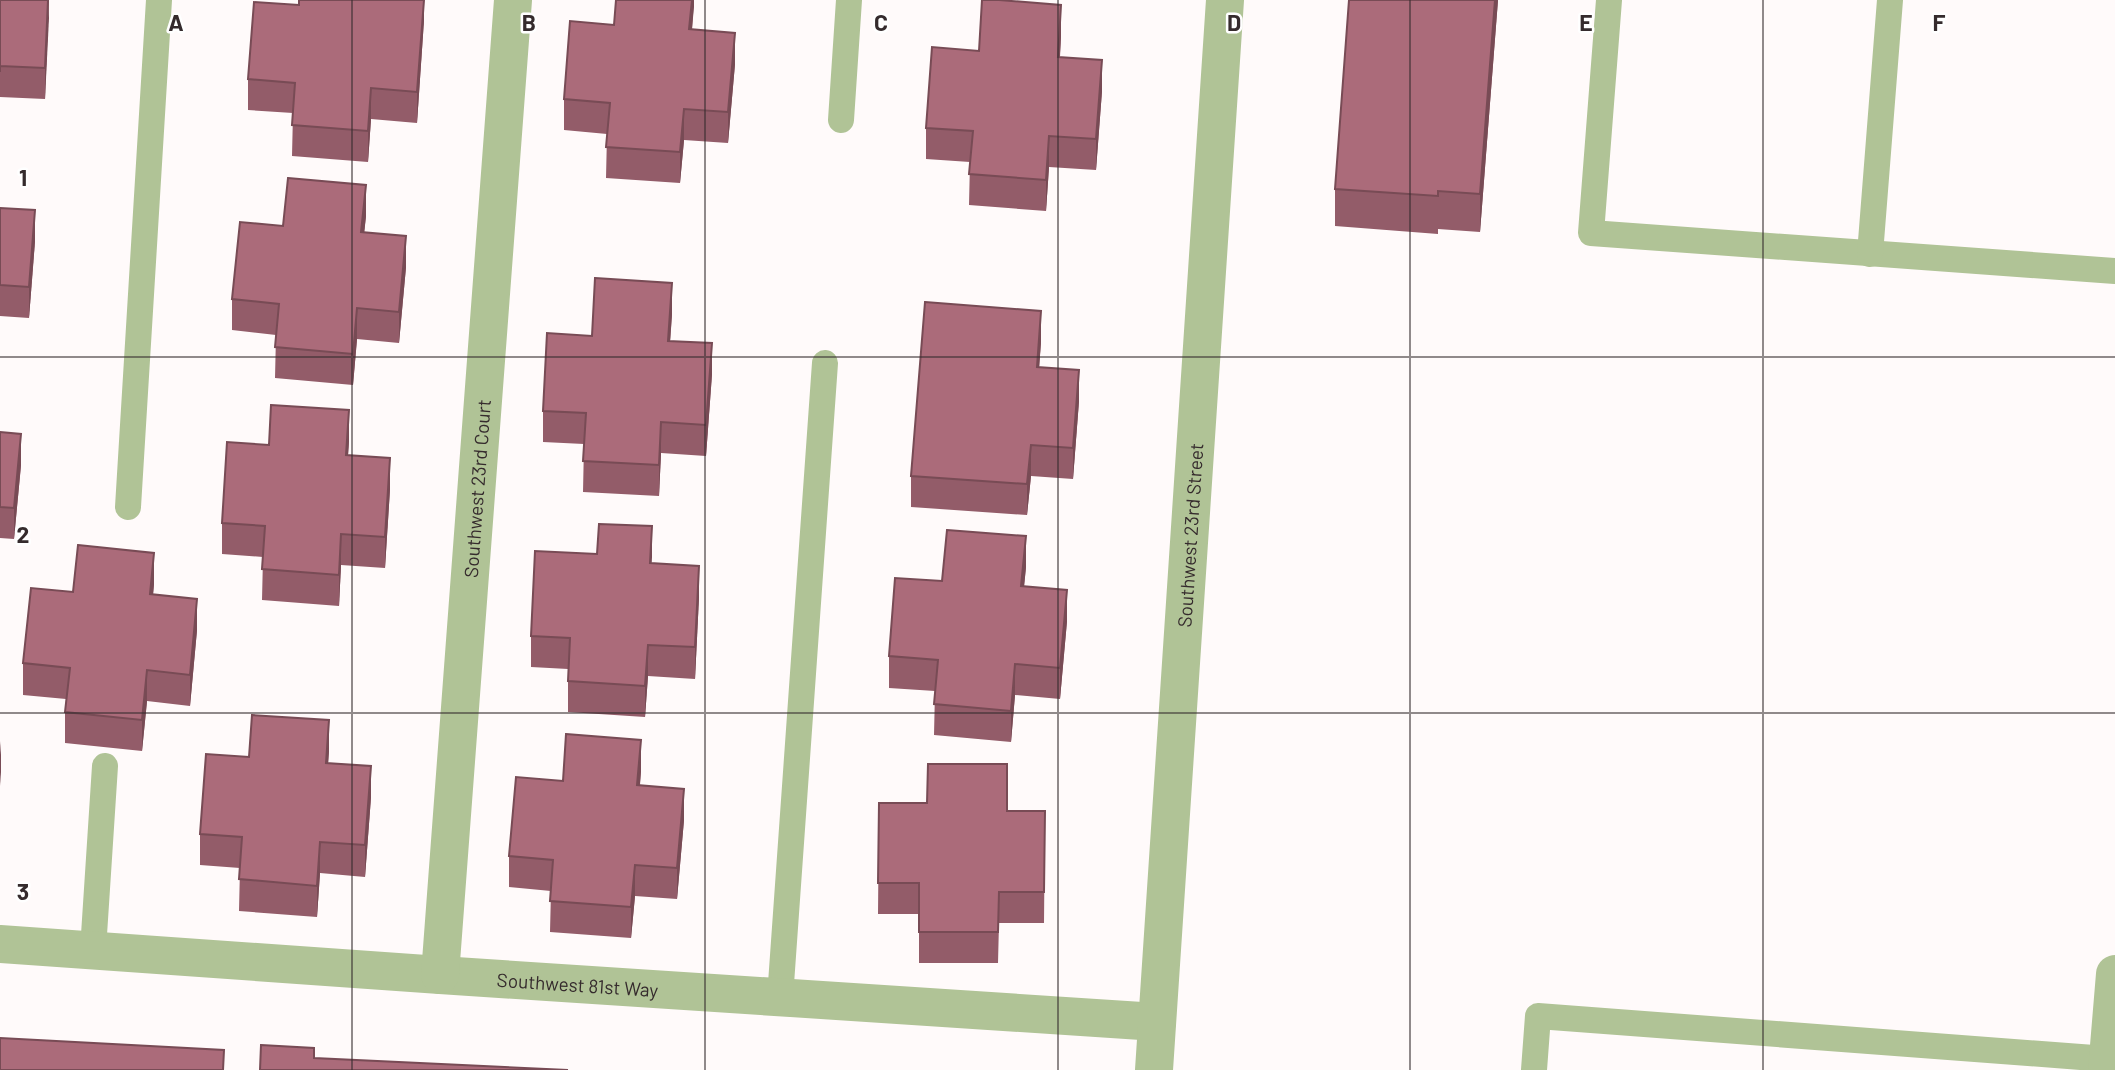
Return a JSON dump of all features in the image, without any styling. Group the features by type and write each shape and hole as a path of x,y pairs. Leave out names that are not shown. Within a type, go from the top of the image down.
{"street":[{"name":"Southwest 23rd Court","path":"440,975 513,0"},
{"name":"Southwest 23rd Street","path":"1154,1070 1225,0"},
{"name":"Southwest 81st Way","path":"0,944 1157,1022"},
{"path":"2107,1065 2115,974"}],"lane":[{"path":"128,507 159,0"},
{"path":"841,120 849,0"},
{"path":"1609,0 1591,233 2115,271"},
{"path":"1870,254 1890,0"},
{"path":"780,998 825,363"},
{"path":"93,950 105,766"},
{"path":"1534,1070 1538,1016 1982,1060 2107,1065"}],"building":[{"path":"0,0 48,0 45,68 0,66"},
{"path":"299,0 424,0 417,92 371,88 368,131 292,125 295,83 248,79 254,2 299,5"},
{"path":"616,0 692,0 689,29 735,33 728,112 684,109 680,152 606,147 610,103 564,99 570,21 614,25"},
{"path":"982,0 1061,5 1058,57 1102,60 1096,139 1049,136 1046,180 969,174 973,131 926,128 932,47 979,51"},
{"path":"1349,0 1495,0 1480,194 1438,191 1438,196 1335,189"},
{"path":"288,178 366,185 361,232 406,236 399,312 357,308 353,354 275,347 279,304 232,299 240,222 283,226"},
{"path":"0,208 35,210 29,287 0,285"},
{"path":"595,278 672,283 668,341 712,343 706,425 661,422 659,465 583,461 586,413 543,411 547,333 592,336"},
{"path":"925,302 1041,311 1037,367 1079,370 1073,448 1031,445 1027,484 911,476"},
{"path":"271,405 349,410 346,455 390,458 385,537 341,534 339,575 262,569 265,526 222,523 227,442 269,445"},
{"path":"0,432 21,434 14,508 0,507"},
{"path":"599,524 652,526 650,563 699,566 695,647 648,645 645,686 568,681 570,638 531,636 535,551 597,554"},
{"path":"947,530 1026,536 1021,586 1067,590 1060,668 1015,664 1011,711 934,704 938,660 889,656 895,578 942,581"},
{"path":"78,545 154,553 150,594 197,599 190,675 147,670 142,720 65,712 70,668 23,663 31,588 73,592"},
{"path":"252,715 329,720 326,763 371,766 365,845 320,842 317,886 239,879 242,837 200,834 206,754 249,757"},
{"path":"566,734 641,740 637,785 684,789 677,868 635,865 631,907 550,901 553,860 509,856 516,777 563,781"},
{"path":"928,764 1007,764 1007,811 1045,811 1044,892 999,892 998,932 919,932 919,883 878,883 879,803 927,803"},
{"path":"0,1038 224,1050 223,1070 0,1070"},
{"path":"261,1045 314,1048 314,1058 568,1070 260,1070"}]}
